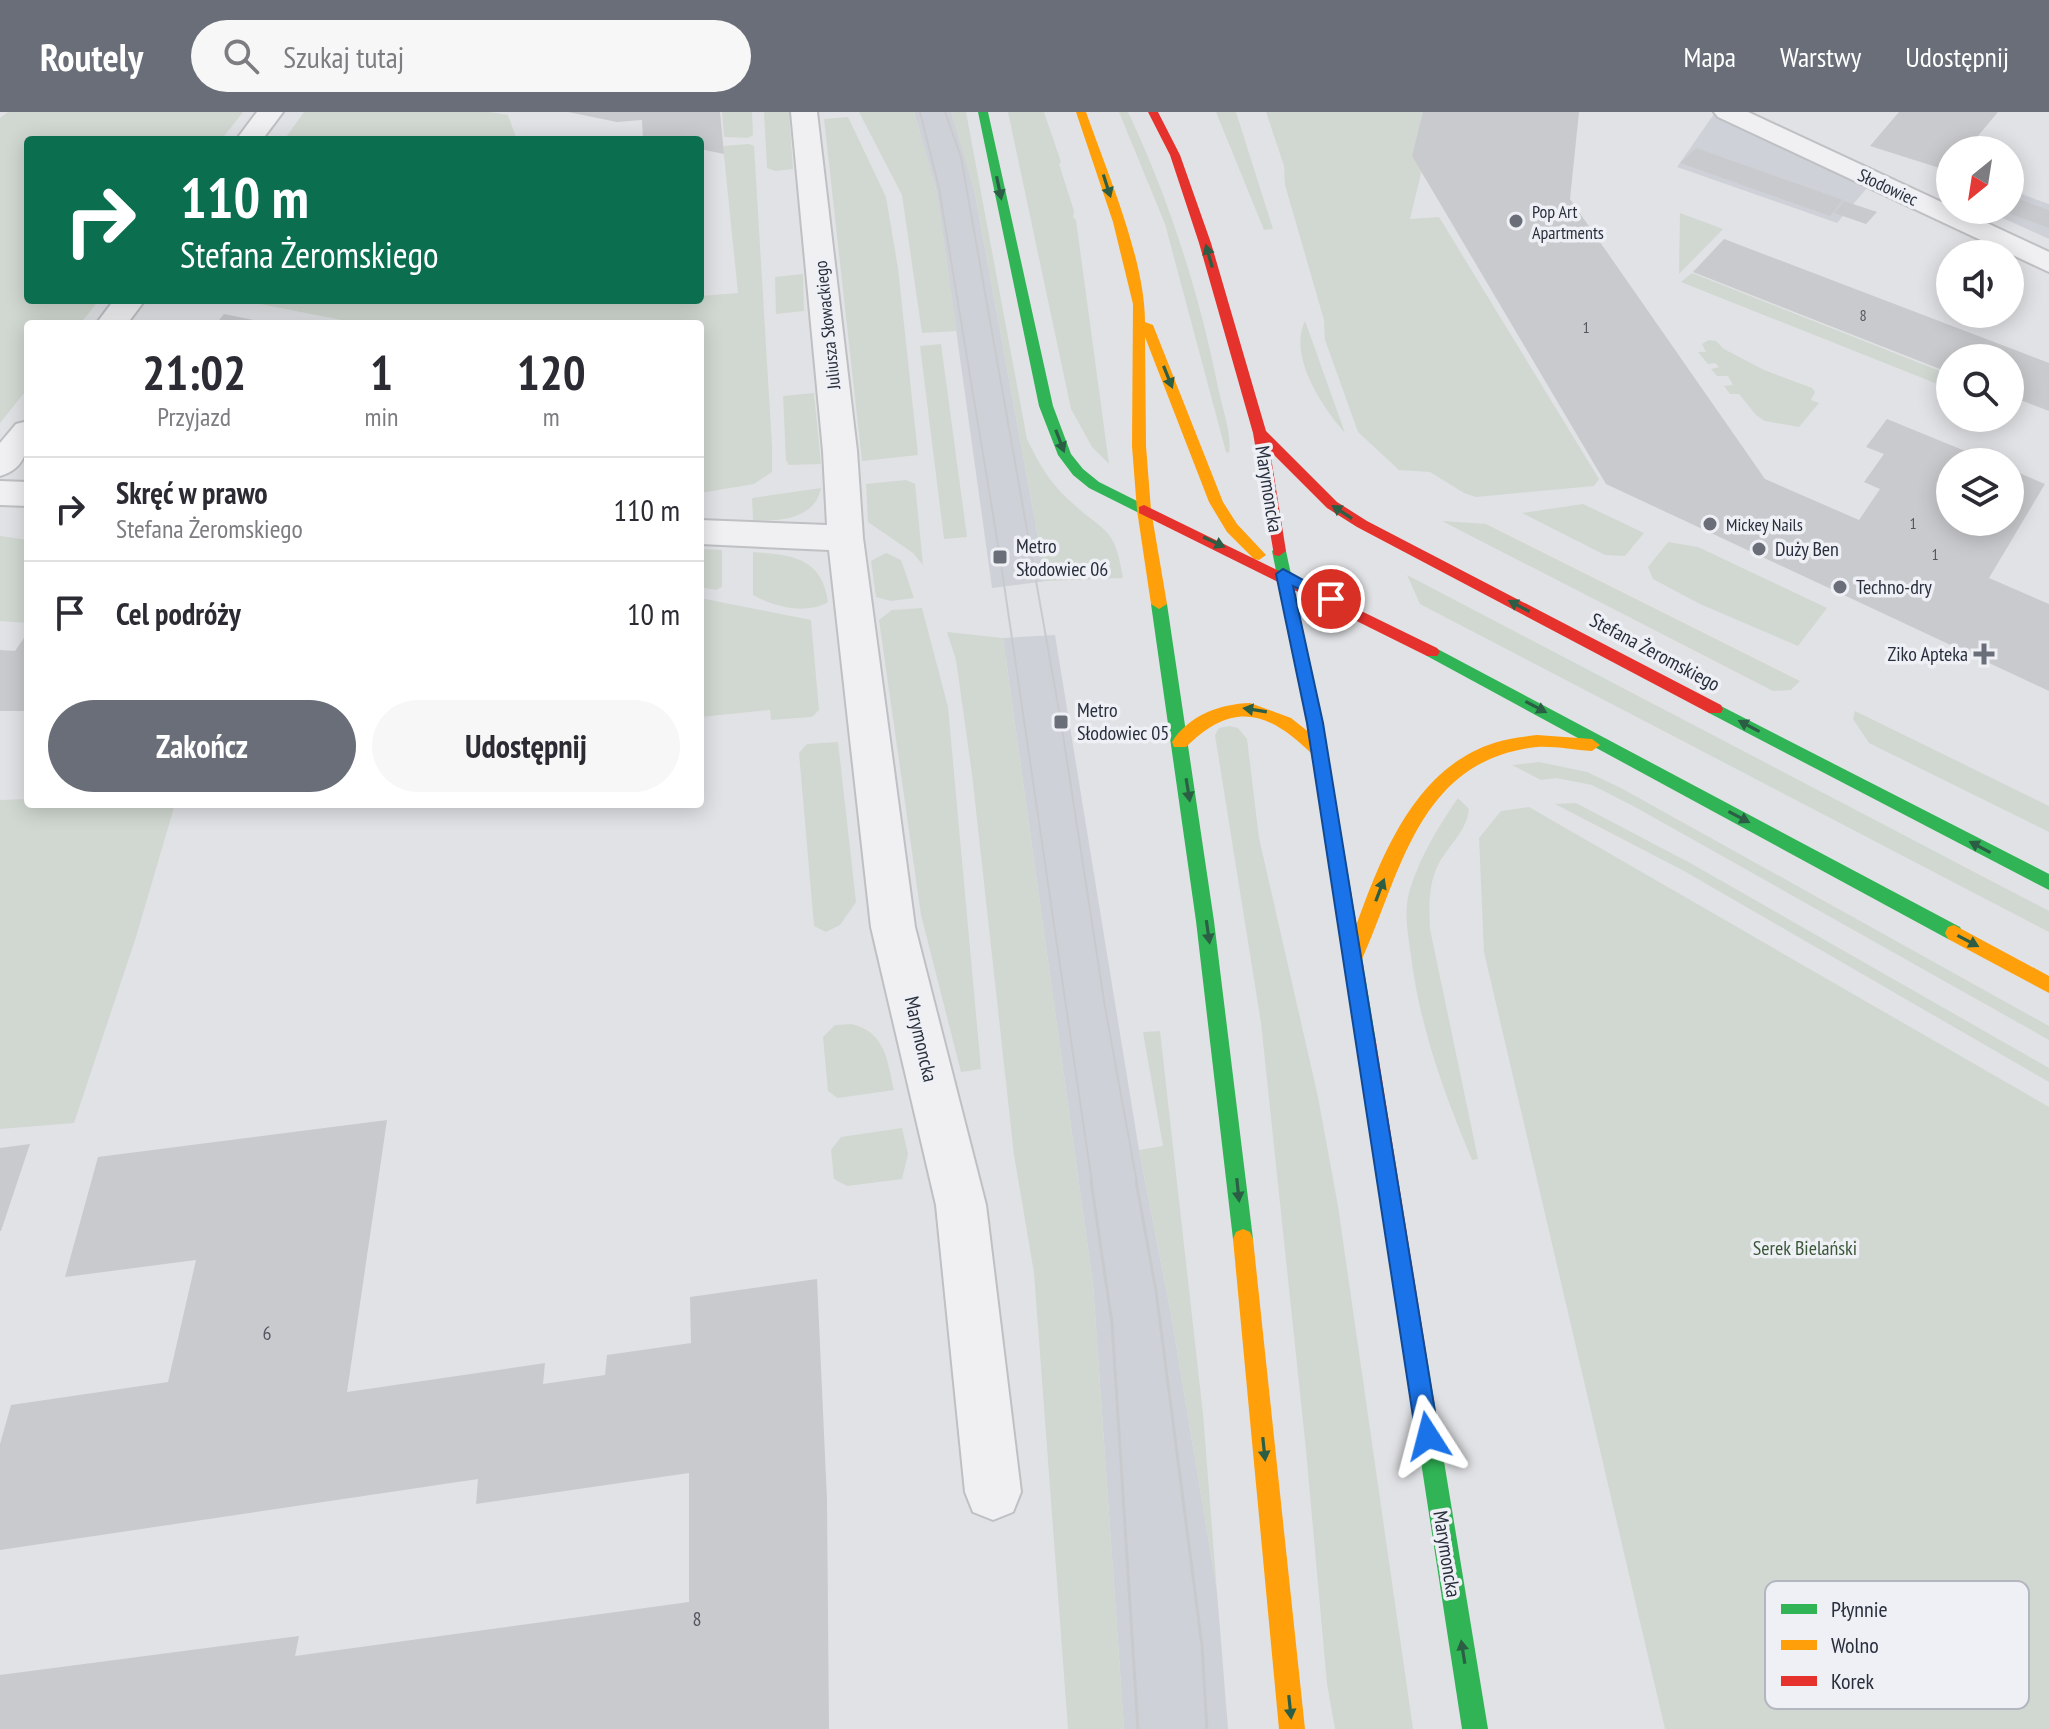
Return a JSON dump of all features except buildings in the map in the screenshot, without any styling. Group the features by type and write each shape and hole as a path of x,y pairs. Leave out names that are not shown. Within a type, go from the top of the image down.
{"main road":[{"path":"983,112 1046,406 1065,455 1078,472 1094,485 1144,510 1283,574 2049,985"},
{"path":"1081,112 1119,222 1139,304 1194,442 1211,496 1229,526 1283,574"},
{"path":"1153,112 1175,155 1205,243 1260,433"},
{"path":"1175,155 1177,126"},
{"path":"1139,304 1139,446 1144,510 1225,1062 1292,1729"},
{"name":"Marymoncka","path":"1260,433 1283,574 1319,750 1475,1729"},
{"name":"Stefana Żeromskiego","path":"1260,433 1332,505 1362,524 2049,883"},
{"path":"1180,742 1189,728 1202,718 1238,708 1262,710 1286,718 1306,732 1319,750"},
{"path":"1352,963 1397,846 1430,792 1452,769 1487,750 1539,740 1591,745 1621,753"}],"street":[{"path":"252,136 270,112"},
{"name":"Juliusza Słowackiego","path":"804,112 840,451 845,538"},
{"name":"Słodowiec","path":"1727,112 2049,263"},
{"path":"114,320 127,304"},
{"path":"0,465 24,437"},
{"path":"0,493 24,494"},
{"path":"704,532 845,538"},
{"name":"Marymoncka","path":"845,538 893,927 961,1205 993,1492"}],"shaded area":[{"path":"914,112 951,112 961,141 975,194 1046,581 992,588 937,193"},
{"path":"1714,114 1868,187 1837,223 1677,167"},
{"path":"2024,195 2049,204 2049,239 2016,224 2024,224"},
{"path":"1055,635 1139,1150 1171,1314 1217,1592 1228,1729 1124,1729 1093,1284 1003,638"}],"green space":[{"path":"8,112 243,112 224,136 24,136 24,304 96,304 83,320 24,320 24,393 0,423 0,118"},
{"path":"304,112 489,112 508,115 516,136 287,136"},
{"path":"722,112 752,112 753,135 748,138 724,137"},
{"path":"764,112 789,112 793,169 775,171 767,168"},
{"path":"859,112 914,112 937,193 957,331 922,333 902,195"},
{"path":"951,112 966,112 1027,439 1056,486 1112,539 1123,578 1046,581 975,194"},
{"path":"1008,112 1044,112 1061,162 1059,164 1076,220 1109,464 1092,447 1071,409"},
{"path":"1119,112 1128,112 1182,249 1211,356 1228,431 1229,453 1226,452 1165,224"},
{"path":"1216,112 1236,112 1273,229 1264,230"},
{"path":"1266,112 1436,112 1410,219 1439,217 1599,479 1594,486 1476,497 1430,472 1399,470 1358,432 1325,340 1324,320 1285,185 1284,166"},
{"path":"848,117 886,197 898,268 918,455 862,461 824,119"},
{"path":"723,146 754,146 772,472 754,484 704,492 704,320 342,320 260,304 704,304 704,296 738,293"},
{"path":"1680,213 1723,229 1679,274"},
{"path":"1692,273 1936,369 1936,383 1681,282"},
{"path":"803,274 804,311 776,314 775,277"},
{"path":"1305,321 1345,433 1318,395 1304,365 1301,335"},
{"path":"1709,340 1716,341 1724,349 1764,370 1812,388 1815,392 1811,400 1819,403 1799,427 1765,421 1739,394 1730,394 1724,386 1733,385 1728,376 1717,376 1711,369 1719,367 1715,363 1708,364 1698,352 1706,352 1702,344"},
{"path":"941,344 967,537 944,539 920,346"},
{"path":"814,393 821,464 789,465 786,460 783,396"},
{"path":"906,480 915,484 923,565 913,553 868,522 866,484"},
{"path":"821,488 812,506 804,512 784,519 753,520 752,498"},
{"path":"1583,504 1644,533 1625,556 1605,555 1522,513"},
{"path":"1442,521 1486,524 1800,681 1791,690 1773,691"},
{"path":"0,536 24,539 24,623 0,621"},
{"path":"1668,542 1698,547 1827,608 1798,646 1700,604 1653,579 1648,567"},
{"path":"704,549 722,550 722,587 716,590 704,588"},
{"path":"753,552 792,557 812,567 825,587 828,602 810,608 790,608 753,595"},
{"path":"886,553 901,560 914,598 891,601 876,597 871,561"},
{"path":"1407,575 2049,911 2049,932 1420,604"},
{"path":"704,599 811,620 819,710 812,717 771,720 770,710 704,717"},
{"path":"922,608 948,707 981,1069 961,1072 921,915 879,620 892,610"},
{"path":"947,632 1003,638 1093,1284 1124,1729 1068,1729 1034,1273 1014,1155 972,774 956,660"},
{"path":"1855,711 2049,806 2049,832 1869,743 1853,719"},
{"path":"1219,728 1238,728 1247,739 1259,838 1318,1097 1338,1206 1413,1729 1335,1729 1327,1684 1261,1023 1215,735"},
{"path":"838,742 856,902 840,925 826,932 814,926 799,753 807,744"},
{"path":"1539,762 1587,772 1621,788 2049,1026 2049,1040 1635,807 1592,785 1556,778 1541,780 1512,765"},
{"path":"1458,798 1469,809 1468,817 1442,858 1432,881 1430,929 1478,1159 1472,1160 1427,1035 1415,983 1407,922 1408,898 1419,865"},
{"path":"24,799 24,808 174,808 136,937 74,1123 0,1129 0,800"},
{"path":"1576,803 1692,864 2049,1068 2049,1082 1684,871 1555,804"},
{"name":"Serek Bielański","path":"1529,807 2049,1107 2049,1729 1665,1729 1484,952 1479,838 1501,811"},
{"path":"852,1024 863,1028 878,1041 887,1058 894,1090 838,1098 828,1091 823,1037 835,1025"},
{"path":"1160,1031 1203,1414 1217,1592 1171,1314 1139,1150 1163,1146 1143,1032"},
{"path":"902,1128 908,1154 902,1179 847,1186 834,1179 831,1150 841,1137"}],"tram line":[{"path":"920,112 939,188 1000,557 1092,1183"},
{"path":"945,112 961,157 1061,722 1105,1007 1137,1183"},
{"path":"1091,1181 1112,1323 1138,1729"},
{"path":"1136,1181 1156,1291 1202,1646 1207,1729"}],"traffic: fast":[{"path":"983,112 1046,406 1065,455 1078,472 1094,485 1144,510"},
{"path":"1279,551 1315,723 1365,1036"},
{"path":"1159,604 1205,921 1243,1239"},
{"path":"1432,652 1954,933"},
{"path":"1715,709 2049,883"},
{"path":"1417,1364 1475,1729"}],"traffic: slow":[{"path":"1081,112 1119,222 1139,304 1139,446 1144,510 1159,604"},
{"path":"1147,325 1216,502 1232,528 1259,555"},
{"path":"1180,742 1214,715 1232,710 1250,710 1286,722 1319,750"},
{"path":"1353,960 1396,852 1414,818 1437,788 1464,765 1497,748 1537,741 1592,745"},
{"path":"1954,933 2049,985"},
{"path":"1243,1239 1292,1729"}],"traffic: jam":[{"path":"1153,112 1175,155 1205,243 1260,433 1279,551"},
{"path":"1260,433 1332,505 1362,524 1715,709"},
{"path":"1144,510 1432,652"},
{"path":"1365,1036 1417,1364"}],"place":[{"name":"Pop Art Apartments","path":"1516,221"},
{"name":"Mickey Nails","path":"1710,524"},
{"name":"Duży Ben","path":"1759,549"},
{"name":"Metro Słodowiec 06","path":"1000,557"},
{"name":"Techno-dry","path":"1840,587"},
{"name":"Ziko Apteka","path":"1984,654"},
{"name":"Metro Słodowiec 05","path":"1061,722"}],"route":[{"path":"1331,599 1283,574 1315,723 1428,1436"}]}
